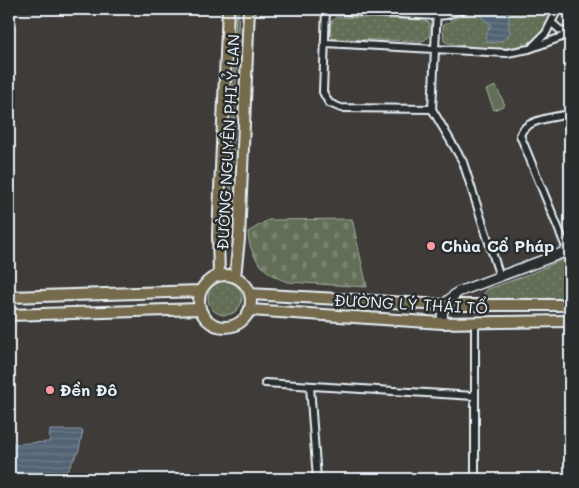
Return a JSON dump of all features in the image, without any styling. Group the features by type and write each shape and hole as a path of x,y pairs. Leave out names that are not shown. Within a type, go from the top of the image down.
{"main road":[{"name":"ĐƯỜNG NGUYÊN PHI Ỷ LAN","path":"219,276 218,235 228,9"},
{"name":"ĐƯỜNG NGUYÊN PHI Ỷ LAN","path":"235,277 239,239 249,9"},
{"path":"219,276 235,277 244,282 250,294 250,310 240,322 225,328 210,322 200,309 201,291 206,283 219,276"},
{"path":"9,297 201,291"},
{"name":"ĐƯỜNG LÝ THÁI TỔ","path":"250,294 444,305 570,305"},
{"path":"9,315 200,309"},
{"name":"ĐƯỜNG LÝ THÁI TỔ","path":"250,310 442,323 475,324 570,321"}],"street":[{"path":"432,109 341,108 333,106 326,99 323,92 326,10 437,12 447,15 464,9"},
{"path":"529,50 552,23 558,9"},
{"path":"437,12 432,109 463,162 500,277"},
{"path":"552,23 560,30 570,33"},
{"path":"325,43 436,48 489,53 514,52 529,50 570,33"},
{"path":"442,323 444,305 458,292 569,251 521,132 532,124 570,114"},
{"path":"475,324 475,479"},
{"path":"265,383 474,396"},
{"path":"310,386 317,479"}],"green space":[{"path":"236,9 239,9 230,227 228,229"},
{"path":"474,9 553,9 547,25 538,37 526,44 496,48 450,44 444,41 443,25"},
{"path":"336,17 423,20 430,23 430,36 423,41 333,39 330,35 331,22"},
{"path":"496,86 505,105 494,110 486,90"},
{"path":"352,219 367,287 288,282 279,279 265,269 251,249 248,232 268,220"},
{"path":"570,256 570,299 490,301 485,299 484,293 488,289 532,273"},
{"path":"225,281 237,286 242,298 237,310 225,315 213,310 208,298 213,286"}],"water":[{"path":"480,9 506,9 509,14 510,33 506,38 497,42 487,42 485,36 491,25 480,16"},
{"path":"50,430 83,430 79,450 63,479 9,479 9,444 49,442"}],"place":[{"name":"Chùa Cổ Pháp","path":"431,246"},
{"name":"Đền Đô","path":"50,390"}]}
